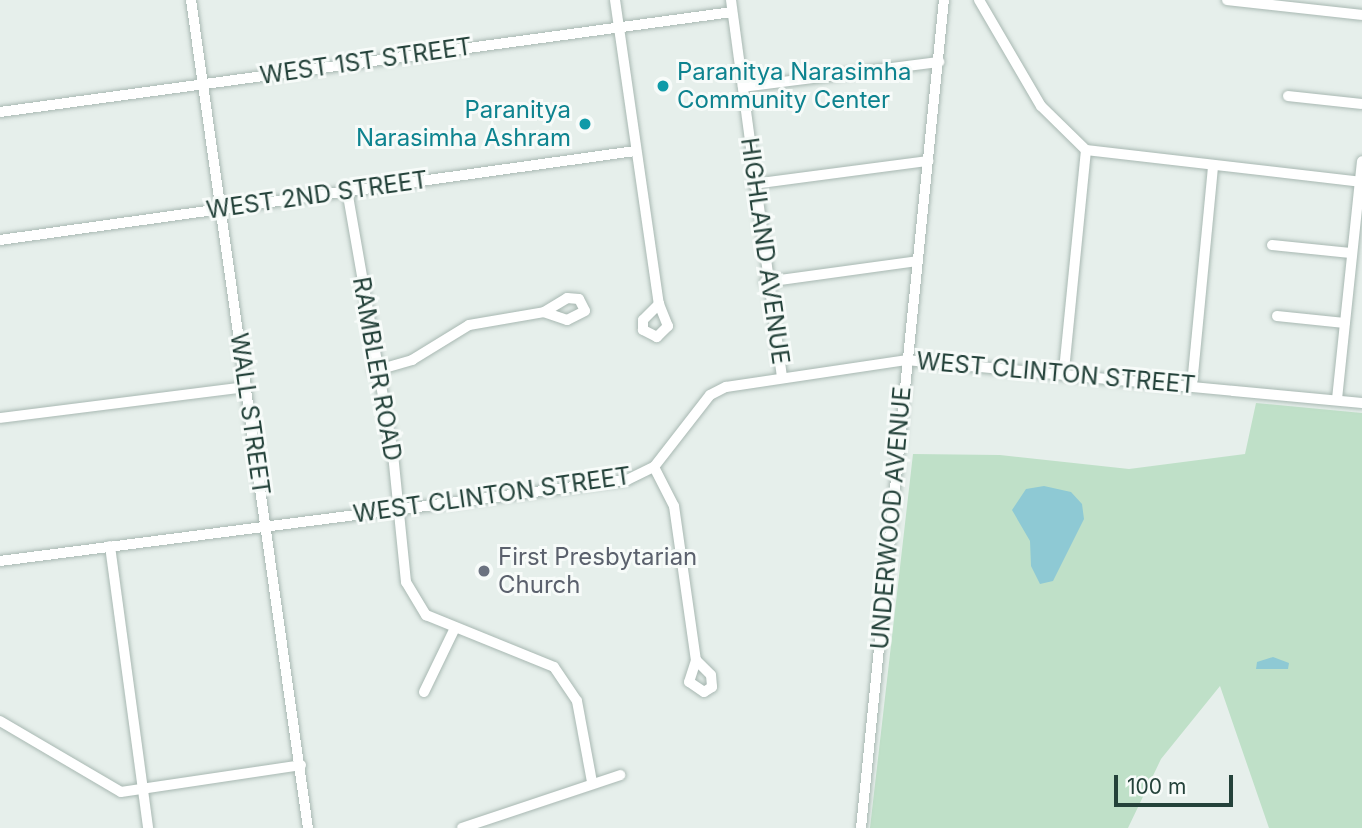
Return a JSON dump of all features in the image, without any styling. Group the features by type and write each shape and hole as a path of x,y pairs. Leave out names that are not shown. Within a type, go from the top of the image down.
{"street":[{"name":"WALL STREET","path":"191,0 308,828"},
{"path":"615,0 659,304"},
{"name":"HIGHLAND AVENUE","path":"730,0 765,282 782,377"},
{"name":"UNDERWOOD AVENUE","path":"861,828 944,0"},
{"path":"979,0 1041,106 1086,150 1361,181"},
{"path":"1227,0 1362,15"},
{"name":"WEST 1ST STREET","path":"0,112 732,12"},
{"path":"743,88 939,62"},
{"path":"1288,96 1362,104"},
{"name":"WEST 2ND STREET","path":"0,240 635,150"},
{"path":"1064,372 1086,150"},
{"path":"753,184 928,161"},
{"path":"1337,400 1362,161"},
{"path":"1192,386 1213,166"},
{"name":"RAMBLER ROAD","path":"347,190 374,371 400,507 406,582 426,615 454,629 554,667 577,701 592,782"},
{"path":"1272,245 1351,253"},
{"path":"765,282 918,261"},
{"path":"374,371 411,360 469,325 544,312"},
{"path":"1277,316 1345,323"},
{"name":"WEST CLINTON STREET","path":"0,561 400,507 626,480 654,467 710,395 782,377 906,360 1064,372 1362,403"},
{"path":"0,418 247,387"},
{"path":"654,467 674,506 696,660"},
{"path":"110,546 148,828"},
{"path":"424,692 454,629"},
{"path":"0,721 111,789 143,791 300,765"},
{"path":"461,828 592,782 620,775"}],"green space":[{"path":"1256,403 1362,413 1362,828 1269,828 1220,686 1161,759 1128,828 870,828 913,454 1000,455 1129,469 1245,454"}],"water":[{"path":"1044,486 1071,492 1082,504 1084,519 1053,581 1040,584 1031,566 1030,541 1012,510 1026,489"},
{"path":"1273,657 1289,663 1288,669 1256,669 1257,662"}],"place":[{"name":"Paranitya Narasimha Community Center","path":"663,86"},
{"name":"Paranitya Narasimha Ashram","path":"585,124"},
{"name":"First Presbytarian Church","path":"484,571"}]}
